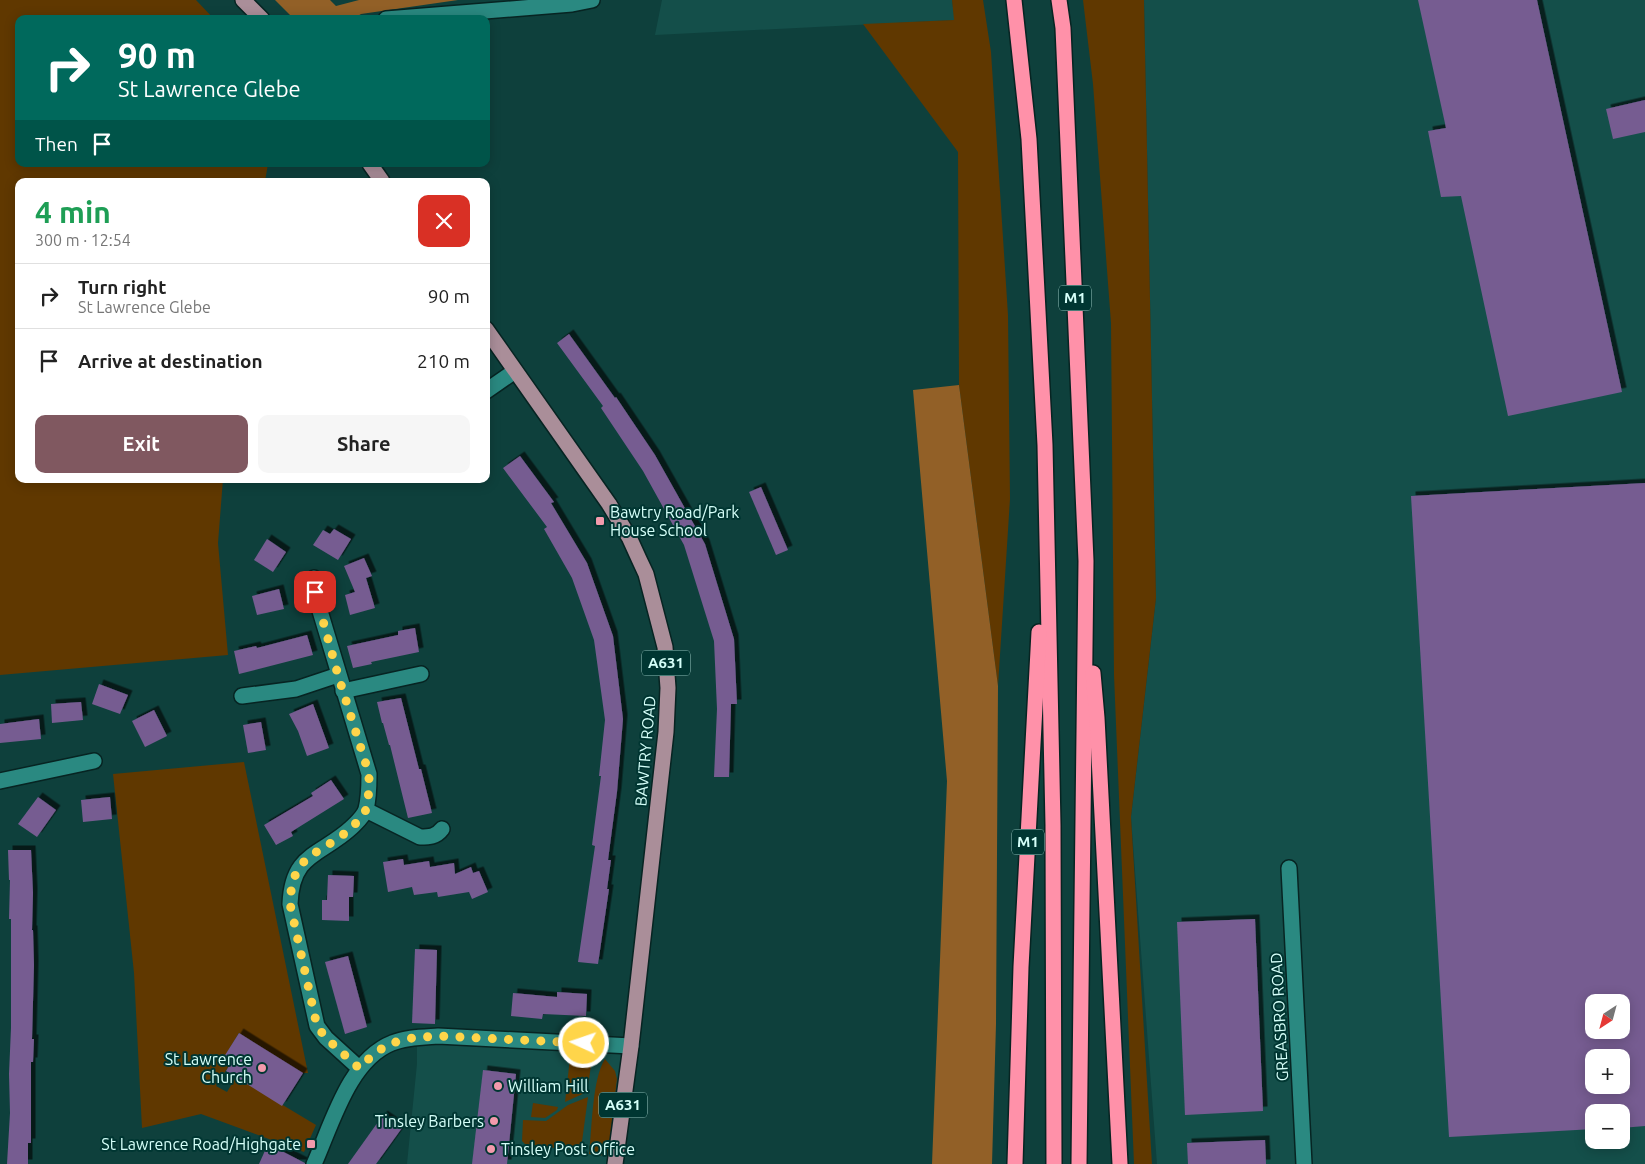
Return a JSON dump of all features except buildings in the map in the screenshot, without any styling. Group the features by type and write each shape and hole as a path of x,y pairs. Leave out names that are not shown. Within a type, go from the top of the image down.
{"highway":[{"name":"M1","path":"1014,0 1029,139 1045,445 1053,825 1054,1164"},
{"name":"M1","path":"1059,0 1064,47 1085,541 1079,1164"},
{"name":"M1","path":"1015,1164 1020,967 1046,521"},
{"path":"1085,597 1097,718 1120,1164"}],"main road":[{"path":"243,0 258,15"},
{"path":"372,167 380,178"},
{"name":"BAWTRY ROAD","path":"490,335 609,504 629,537 646,574 665,647 668,688 666,732 631,1046 615,1164"}],"street":[{"path":"436,15 572,4 592,0"},
{"path":"490,388 515,371"},
{"path":"314,578 318,605 369,774 369,790 366,810 358,822 349,830 308,856 299,868 292,886 290,904 317,1026 326,1038 359,1068"},
{"path":"343,691 422,674"},
{"path":"242,696 296,689 338,675"},
{"path":"0,781 94,761"},
{"path":"366,810 420,837 430,837 439,833 442,829"},
{"name":"GREASBRO ROAD","path":"1290,868 1304,1164"},
{"path":"314,1164 348,1086 359,1068 376,1052 392,1043 412,1038 438,1036 631,1046"}],"shaded area":[{"path":"0,0 196,0 210,15 15,15 15,167 267,167 266,178 15,178 15,483 223,483 218,543 228,655 0,675"},
{"path":"275,0 330,0 336,6 359,0 458,0 359,15 290,15"},
{"path":"662,0 952,0 955,20 655,35"},
{"path":"952,0 983,0 991,52 1008,315 1010,499 998,686 959,385 958,152 863,24 954,20"},
{"path":"1083,0 1144,0 1156,598 1131,817 1152,1164 1134,1164 1114,675 1111,323 1093,84"},
{"path":"1144,0 1645,0 1645,1164 1157,1164 1131,817 1156,598"},
{"path":"959,385 998,686 996,1024 992,1164 932,1164 947,781 913,390"},
{"path":"244,762 308,1073 303,1073 239,1033 223,1059 230,1064 216,1086 227,1092 236,1077 316,1125 304,1152 201,1114 142,1128 134,973 113,774"},
{"path":"417,1037 631,1046 615,1164 407,1164 417,1064"},
{"path":"570,1058 592,1059 587,1092 565,1102"},
{"path":"605,1059 615,1071 617,1079 608,1156 589,1154 597,1079"},
{"path":"588,1097 581,1149 578,1151 525,1144 522,1141 523,1120 546,1121 568,1105"},
{"path":"533,1103 558,1107 557,1110 545,1118 531,1117"}],"place":[{"name":"Bawtry Road/Park House School","path":"600,521"},
{"name":"St Lawrence Church","path":"262,1068"},
{"name":"William Hill","path":"498,1086"},
{"name":"Tinsley Barbers","path":"494,1121"},
{"name":"St Lawrence Road/Highgate","path":"311,1144"},
{"name":"Tinsley Post Office","path":"491,1149"}],"route":[{"path":"315,592 338,675 369,774 366,810 358,822 349,830 308,856 299,868 291,892 290,904 317,1026 326,1038 359,1068 376,1052 392,1043 412,1038 438,1036 584,1043"}]}
